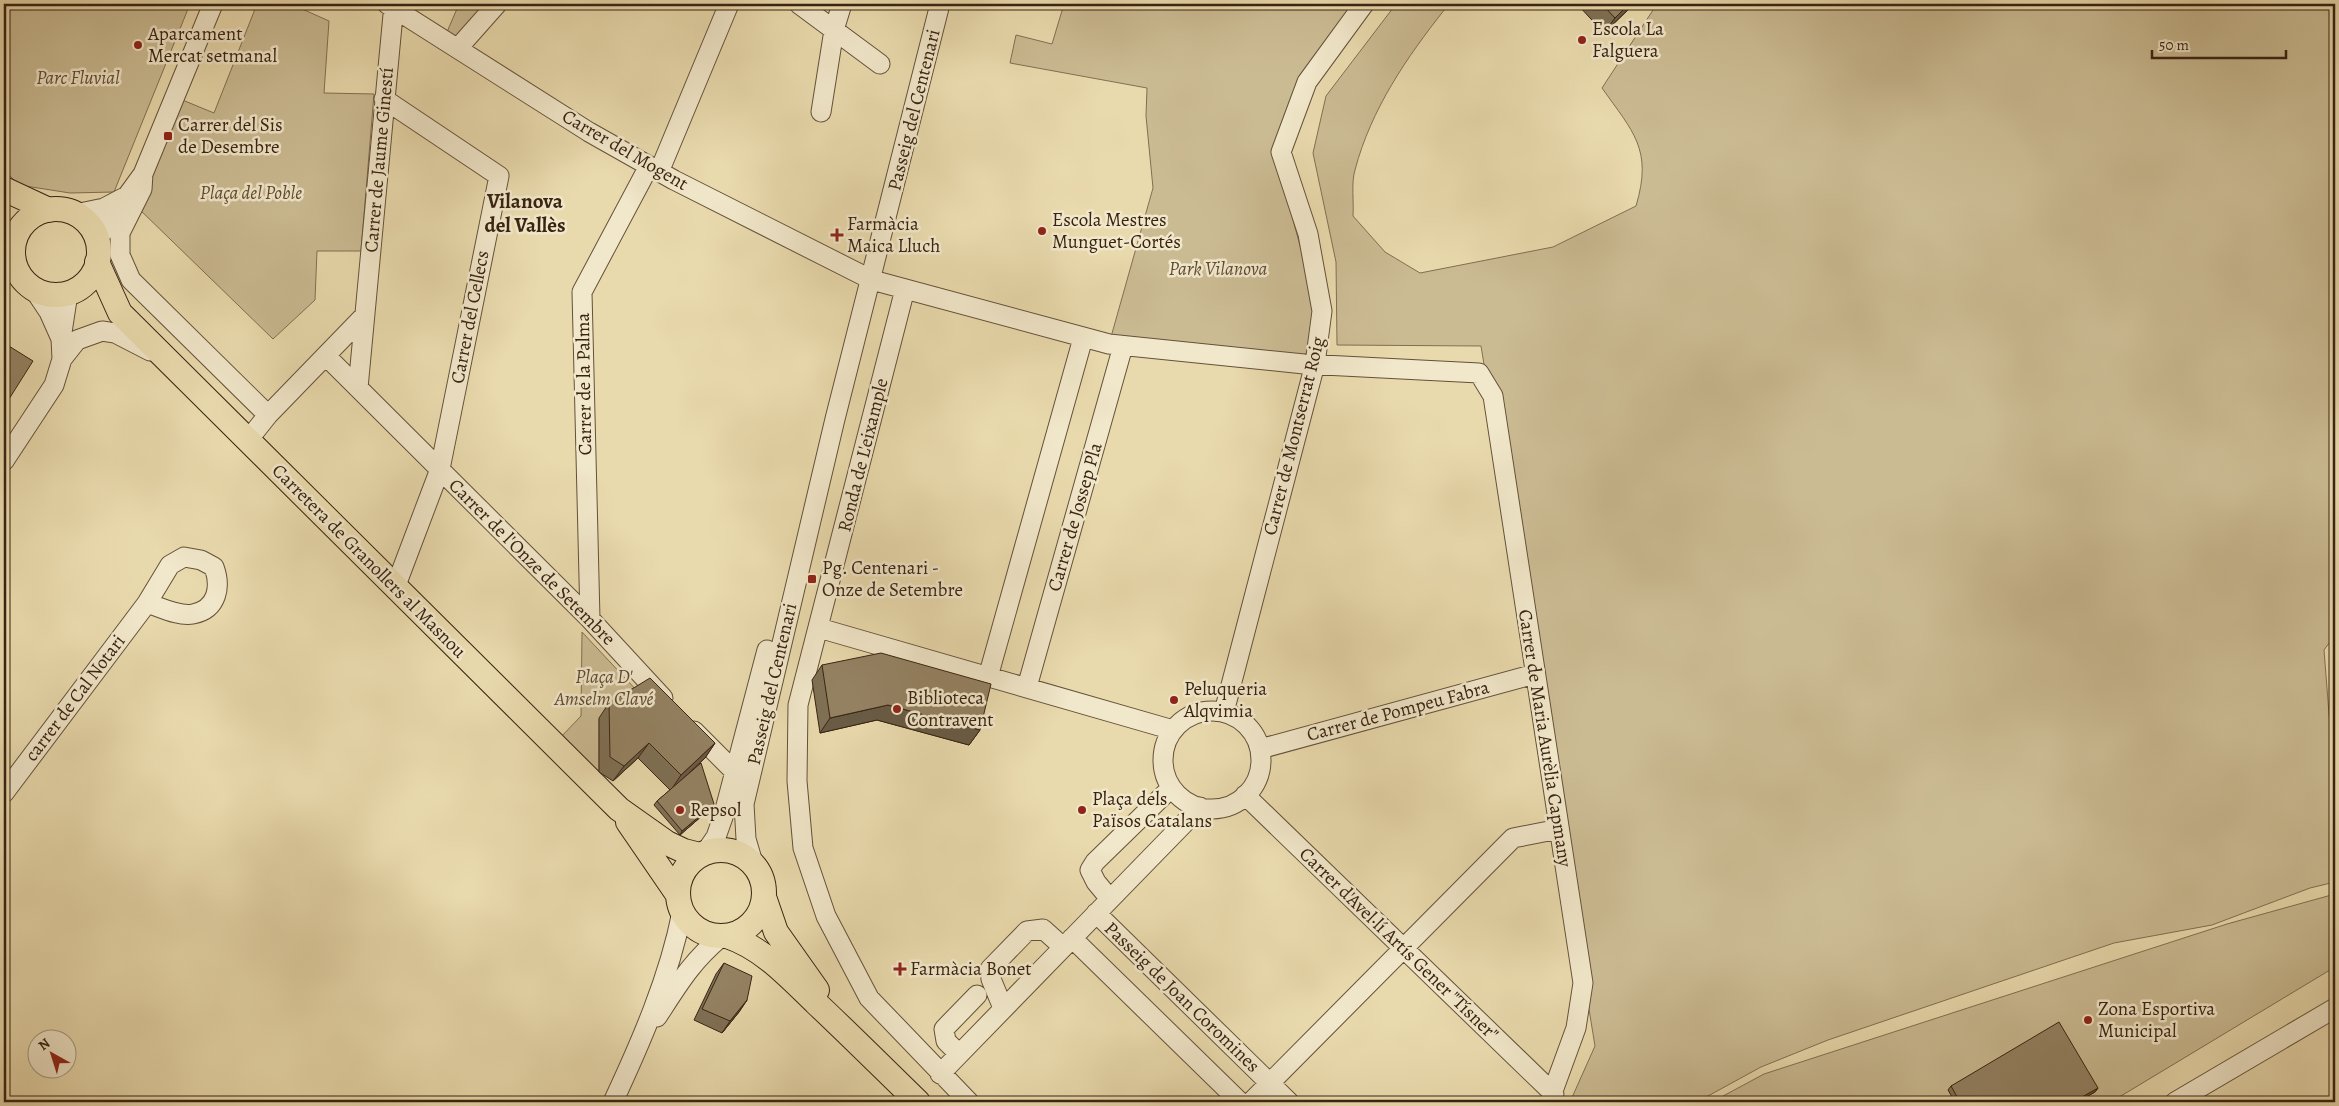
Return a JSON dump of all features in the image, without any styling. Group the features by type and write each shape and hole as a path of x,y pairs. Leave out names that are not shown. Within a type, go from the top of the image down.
{"main road":[{"path":"4,189 49,210 62,210 75,214 87,222 97,252 87,282 68,293 47,294 33,288 22,279 16,266 13,252 15,239 28,220 49,210"},
{"path":"4,216 15,239"},
{"name":"Carretera de Granollers al Masnou","path":"97,252 120,313 170,365 248,440 619,809 666,843 684,851 702,854"},
{"name":"Carretera de Granollers al Masnou","path":"68,293 120,313"},
{"name":"Carretera de Granollers al Masnou","path":"619,809 680,904"},
{"path":"847,1032 776,932 765,900 763,880 753,863 736,852 726,850 702,854 684,870 680,904 693,926 709,935 748,944 766,957 847,1032 918,1102"},
{"path":"724,937 749,927 757,919 765,900"}],"street":[{"path":"213,4 144,174 142,189 120,233 120,255 131,280 268,415"},
{"path":"458,48 497,4"},
{"name":"Carrer de la Palma","path":"590,619 582,292 654,169 729,4"},
{"path":"799,4 880,64"},
{"path":"821,112 834,30 842,4"},
{"name":"Passeig del Centenari","path":"753,863 746,839 744,804 835,419 872,280 940,4"},
{"name":"Carrer de Montserrat Roig","path":"1224,712 1315,364 1322,311 1308,234 1281,152 1307,82 1364,4"},
{"name":"Carrer del Mogent","path":"391,5 589,132 654,169 872,280 1083,338 1123,346 1315,364 1479,373"},
{"name":"Carrer de Jaume Ginestí","path":"358,388 391,5"},
{"name":"Carrer del Cellecs","path":"384,100 499,176 440,469 395,588"},
{"path":"97,252 126,196 144,174"},
{"path":"75,214 104,208 126,196"},
{"path":"33,288 49,312 61,339"},
{"name":"Ronda de L'eixample","path":"905,289 798,705 797,781 803,848 826,916 869,998 969,1102"},
{"path":"4,462 54,385 62,359 61,339 68,293"},
{"path":"248,440 268,415 364,316"},
{"path":"62,359 77,340 102,330 115,332 133,341 170,365"},
{"path":"988,676 1083,338"},
{"name":"Carrer de Jossep Pla","path":"1027,687 1123,346"},
{"name":"Carrer de l'Onze de Setembre","path":"326,356 590,619 734,771"},
{"name":"Carrer de Maria Aurèlia Capmany","path":"1479,373 1493,396 1583,983 1576,1028 1551,1098"},
{"name":"Passeig del Centenari","path":"702,854 716,837 805,508 835,419"},
{"name":"carrer de Cal Notari","path":"5,788 147,603"},
{"path":"819,628 1173,730"},
{"name":"Carrer de Pompeu Fabra","path":"1260,749 1535,674"},
{"path":"1207,711 1224,712 1240,719 1253,733 1260,749 1261,762 1257,779 1238,802 1224,808 1207,809 1188,803 1171,788 1167,782 1162,762 1164,745 1173,730 1190,715 1207,711"},
{"path":"1110,899 1096,882 1090,870 1095,862 1171,788"},
{"name":"Carrer d'Avel·lí Artís Gener \"Tísner\"","path":"1245,795 1405,949 1551,1098"},
{"path":"940,1074 1200,807"},
{"path":"1251,1102 1405,949 1513,838 1559,829"},
{"path":"613,1102 638,1048 677,938 680,904"},
{"name":"Passeig de Joan Coromines","path":"1096,913 1289,1102"},
{"name":"Passeig de Joan Coromines","path":"1004,1008 991,980 990,969 1027,931 1035,928 1043,929 1068,942 1240,1102"},
{"path":"638,1048 685,973 699,955 724,937"},
{"path":"959,1054 946,1041 944,1029 977,995"},
{"path":"2175,1102 2335,1008"}],"green space":[{"name":"Parc Fluvial","path":"4,4 190,4 114,192 70,193 19,185 4,170"},
{"name":"Plaça del Poble","path":"257,4 291,4 329,21 324,93 374,94 361,251 317,251 315,300 273,339 136,206 180,99 214,113"},
{"path":"459,4 486,4 456,39 447,32"},
{"name":"Park Vilanova","path":"1064,4 1352,4 1299,77 1276,145 1293,220 1316,304 1311,351 1289,362 1109,344 1153,188 1146,116 1147,88 1010,63 1016,35 1052,44"},
{"path":"1396,4 1439,4 1445,9 1404,65 1370,126 1354,175 1353,216 1385,252 1420,273 1553,247 1636,206 1641,186 1641,155 1631,130 1602,88 1657,4 2335,4 2335,635 2324,650 2335,790 2335,882 2310,888 2212,925 2114,943 1828,1040 1761,1067 1697,1102 1570,1102 1595,1046 1481,346 1337,345 1336,262 1313,153 1326,96"},
{"name":"Plaça D' Amselm Clavé","path":"582,632 639,693 599,719 599,780 559,739 581,716"},
{"name":"Zona Esportiva Municipal","path":"2335,894 2335,967 2111,1102 1712,1102 1764,1074 2227,924"}],"building":[{"path":"1602,4 1629,4 1615,18"},
{"path":"4,343 33,361 4,407"},
{"name":"Biblioteca Contravent","path":"881,653 991,684 980,730 888,705 830,718 822,665"},
{"path":"650,678 715,743 681,775 649,743 624,766 610,757 609,703"},
{"path":"701,763 714,804 682,831 657,801"},
{"path":"724,963 752,976 747,1000 730,1021 702,1009"},
{"path":"2059,1022 2098,1088 2073,1102 1960,1102 1951,1086"}],"place":[{"name":"Escola La Falguera","path":"1582,40"},
{"name":"Aparcament Mercat setmanal","path":"138,45"},
{"name":"Carrer del Sis de Desembre","path":"168,136"},
{"name":"Escola Mestres Munguet-Cortés","path":"1042,231"},
{"name":"Farmàcia Maica Lluch","path":"837,235"},
{"name":"Pg. Centenari - Onze de Setembre","path":"812,579"},
{"name":"Peluqueria Alqvimia","path":"1174,700"},
{"name":"Biblioteca Contravent","path":"897,709"},
{"name":"Repsol","path":"680,810"},
{"name":"Plaça dels Països Catalans","path":"1082,810"},
{"name":"Farmàcia Bonet","path":"900,969"},
{"name":"Zona Esportiva Municipal","path":"2088,1020"}],"district":[{"name":"Vilanova del Vallès","path":"525,213"}]}
